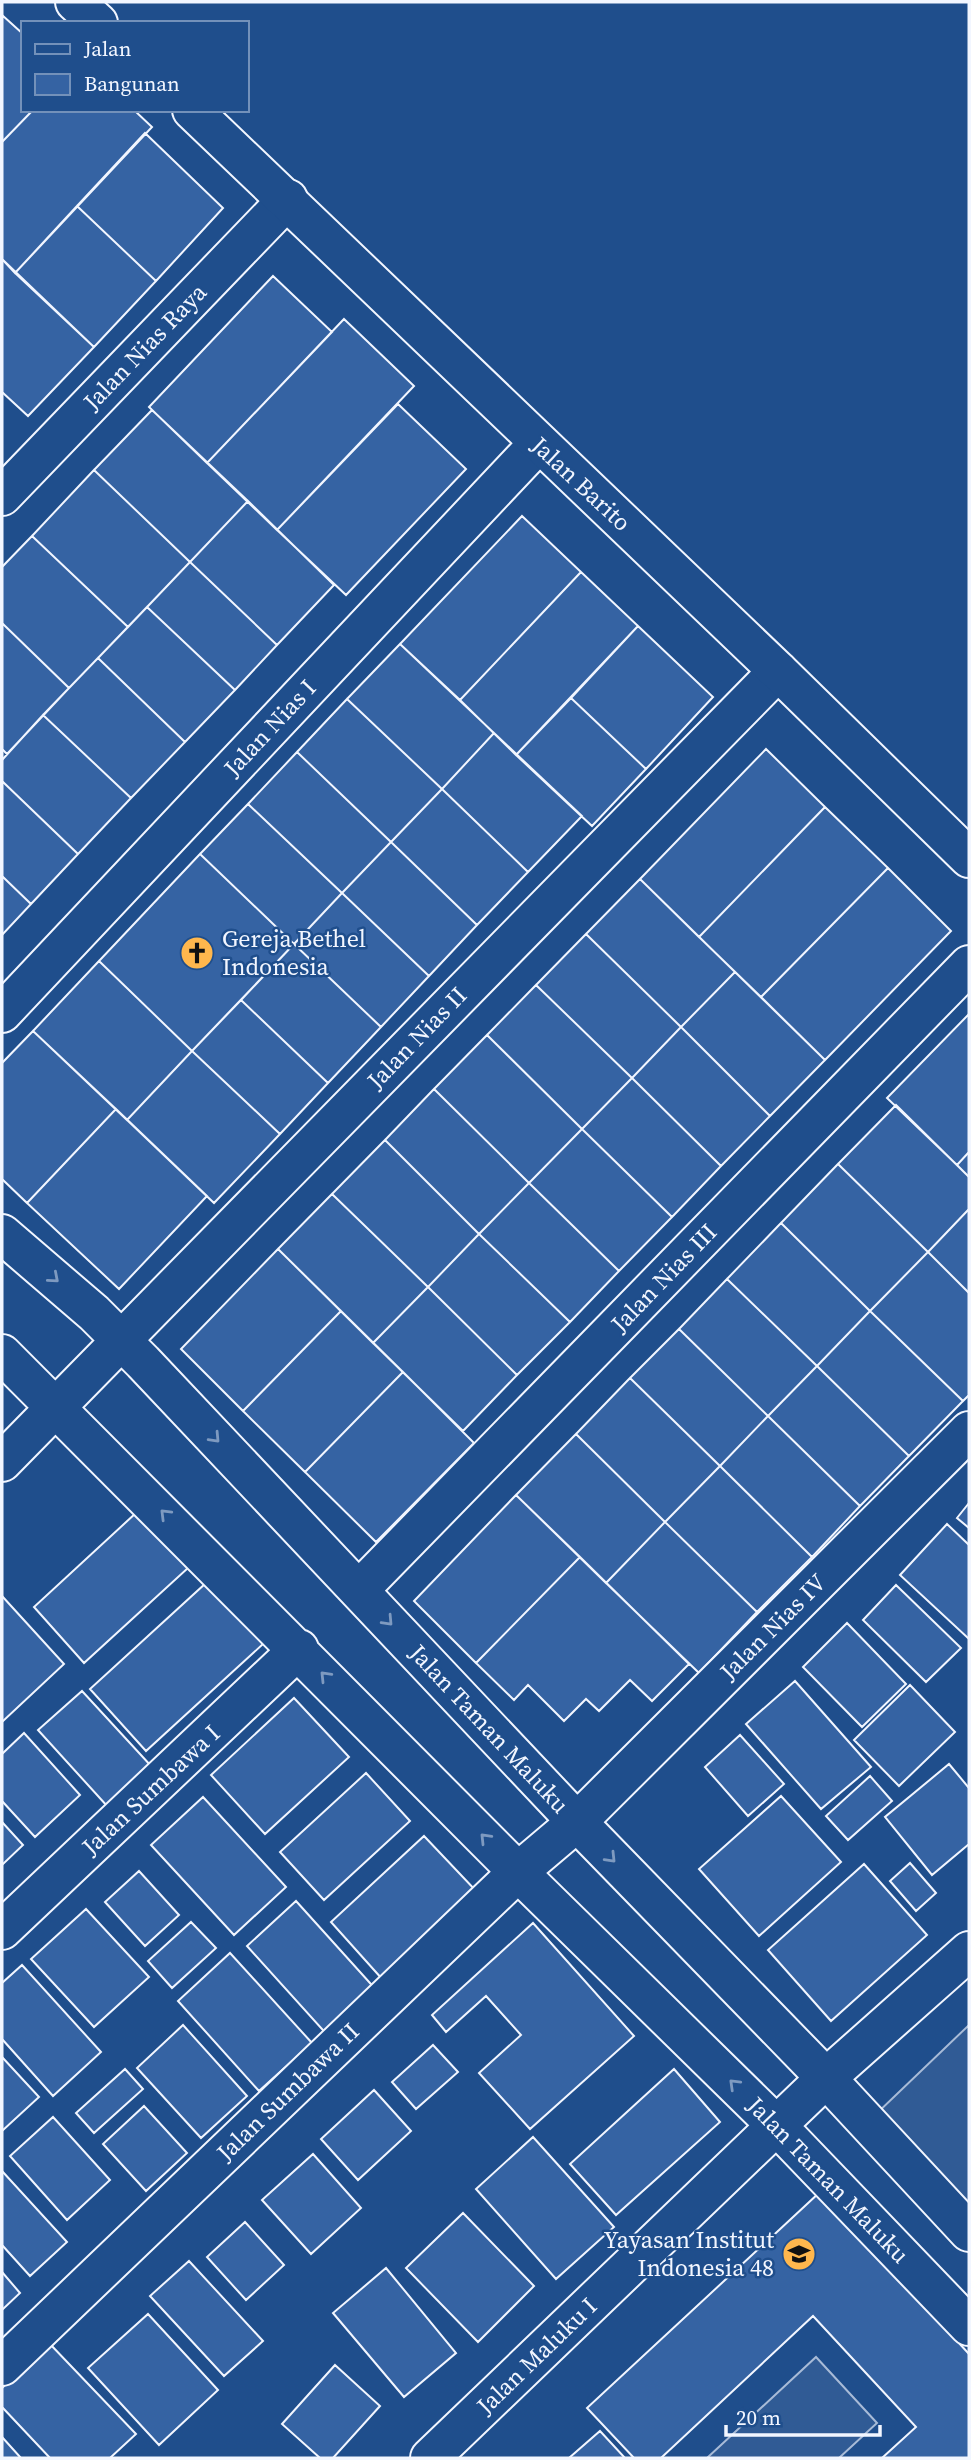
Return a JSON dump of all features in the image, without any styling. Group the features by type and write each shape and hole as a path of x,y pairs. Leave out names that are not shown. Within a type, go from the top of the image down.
{"street":[{"path":"75,2 95,21"},
{"name":"Jalan Barito","path":"194,112 778,671 969,859"},
{"name":"Jalan Nias Raya","path":"2,496 288,199"},
{"name":"Jalan Nias I","path":"2,1013 538,444"},
{"name":"Jalan Nias II","path":"2,1462 778,671"},
{"name":"Jalan Nias III","path":"359,1590 969,965"},
{"name":"Jalan Taman Maluku","path":"2,1234 121,1339 577,1822 826,2078 969,2232"},
{"name":"Jalan Taman Maluku","path":"2,1354 56,1405 518,1872 777,2126 969,2326"},
{"name":"Jalan Nias IV","path":"577,1822 969,1431"},
{"name":"Jalan Sumbawa I","path":"2,1930 299,1649"},
{"name":"Jalan Sumbawa II","path":"2,2366 518,1872 577,1822"},
{"name":"Jalan Maluku I","path":"430,2458 826,2078 969,1951"}],"shaded area":[{"path":"969,2025 969,2216 874,2116"},
{"path":"816,2357 877,2423 839,2458 707,2458"}],"building":[{"path":"2,15 21,32 21,112 31,112 2,142"},
{"path":"31,112 136,112 152,127 15,273 2,259 2,142"},
{"path":"145,133 223,208 156,281 77,206"},
{"path":"77,206 156,281 94,347 15,273"},
{"path":"2,259 94,347 28,416 2,392"},
{"path":"273,276 332,332 207,463 149,407"},
{"path":"344,319 414,386 277,530 207,463"},
{"path":"398,404 466,469 346,595 277,530"},
{"path":"152,410 248,501 190,562 94,470"},
{"path":"94,470 190,562 128,627 32,536"},
{"path":"248,501 334,585 277,645 190,562"},
{"path":"522,516 581,572 460,700 400,644"},
{"path":"32,536 128,627 69,688 2,623 2,567"},
{"path":"190,562 277,645 235,690 147,607"},
{"path":"581,572 638,626 516,755 460,700"},
{"path":"147,607 235,690 185,742 98,658"},
{"path":"2,623 69,688 7,754 2,749"},
{"path":"638,626 713,697 646,769 571,698"},
{"path":"400,644 494,733 442,789 347,699"},
{"path":"98,658 185,742 131,798 43,715"},
{"path":"571,698 646,769 592,826 516,755"},
{"path":"347,699 442,789 391,842 297,752"},
{"path":"43,715 131,798 78,854 2,781 2,760"},
{"path":"494,733 582,816 528,872 442,789"},
{"path":"766,749 825,807 699,937 640,879"},
{"path":"297,752 391,842 342,893 248,804"},
{"path":"2,781 78,854 31,904 2,876"},
{"path":"442,789 528,872 477,925 391,842"},
{"path":"248,804 342,893 294,944 200,854"},
{"path":"825,807 888,868 761,997 699,937"},
{"path":"391,842 477,925 429,976 342,893"},
{"name":"Gereja Bethel Indonesia","path":"200,854 294,944 192,1051 99,961"},
{"path":"888,868 951,931 825,1060 761,997"},
{"path":"2,876 31,904 2,935"},
{"path":"640,879 735,972 681,1027 586,934"},
{"path":"342,893 429,976 381,1027 294,944"},
{"path":"586,934 681,1027 632,1078 536,985"},
{"path":"294,944 381,1027 328,1083 241,1000"},
{"path":"99,961 192,1051 127,1120 33,1031"},
{"path":"735,972 825,1060 770,1116 681,1027"},
{"path":"536,985 632,1078 582,1129 487,1035"},
{"path":"241,1000 328,1083 280,1134 192,1051"},
{"path":"969,1014 969,1152 957,1165 887,1098"},
{"path":"681,1027 770,1116 721,1166 632,1078"},
{"path":"33,1031 116,1109 27,1203 2,1179 2,1063"},
{"path":"487,1035 582,1129 529,1183 434,1089"},
{"path":"192,1051 280,1134 214,1203 127,1120"},
{"path":"632,1078 721,1166 672,1217 582,1129"},
{"path":"434,1089 529,1183 479,1234 385,1140"},
{"path":"896,1105 969,1177 969,1209 928,1252 838,1164"},
{"path":"116,1109 207,1196 119,1289 27,1203"},
{"path":"582,1129 672,1217 619,1271 529,1183"},
{"path":"385,1140 479,1234 428,1287 332,1194"},
{"path":"969,1152 969,1177 957,1165"},
{"path":"838,1164 928,1252 870,1311 781,1223"},
{"path":"529,1183 619,1271 570,1322 479,1234"},
{"path":"332,1194 428,1287 373,1343 278,1249"},
{"path":"969,1209 969,1293 928,1252"},
{"path":"781,1223 870,1311 817,1366 727,1279"},
{"path":"479,1234 570,1322 517,1375 428,1287"},
{"path":"278,1249 341,1311 243,1411 181,1349"},
{"path":"928,1252 969,1293 969,1395 963,1401 870,1311"},
{"path":"727,1279 817,1366 768,1416 679,1329"},
{"path":"428,1287 517,1375 463,1431 373,1343"},
{"path":"341,1311 403,1372 305,1472 243,1411"},
{"path":"870,1311 963,1401 909,1456 817,1366"},
{"path":"679,1329 768,1416 720,1466 630,1378"},
{"path":"817,1366 909,1456 860,1506 768,1416"},
{"path":"403,1372 474,1443 376,1542 305,1472"},
{"path":"630,1378 720,1466 665,1522 576,1434"},
{"path":"768,1416 860,1506 812,1557 720,1466"},
{"path":"576,1434 665,1522 606,1583 516,1495"},
{"path":"720,1466 812,1557 757,1612 665,1522"},
{"path":"516,1495 580,1557 476,1663 414,1601"},
{"path":"969,1503 969,1528 957,1518"},
{"path":"137,1512 188,1568 84,1663 34,1607"},
{"path":"665,1522 757,1612 699,1673 606,1583"},
{"path":"947,1524 969,1545 969,1639 900,1575"},
{"path":"580,1557 689,1664 652,1701 630,1680 599,1711 586,1699 564,1721 528,1685 514,1700 476,1663"},
{"path":"206,1583 263,1644 146,1751 90,1689"},
{"path":"896,1585 961,1648 926,1682 863,1620"},
{"path":"2,1596 64,1664 2,1722"},
{"path":"847,1623 906,1684 862,1727 803,1667"},
{"path":"795,1681 871,1767 821,1809 746,1724"},
{"path":"910,1685 955,1732 899,1786 854,1740"},
{"path":"82,1691 152,1767 108,1807 38,1730"},
{"path":"294,1698 349,1757 265,1834 211,1775"},
{"path":"24,1733 80,1795 35,1837 2,1801 2,1754"},
{"path":"740,1735 784,1784 748,1816 705,1767"},
{"path":"949,1764 969,1788 969,1844 932,1875 885,1817"},
{"path":"366,1773 410,1821 324,1900 280,1852"},
{"path":"870,1776 892,1801 848,1840 826,1816"},
{"path":"781,1796 841,1862 759,1936 699,1869"},
{"path":"203,1797 286,1887 234,1935 151,1845"},
{"path":"2,1822 23,1845 2,1865"},
{"path":"424,1836 478,1893 383,1980 331,1922"},
{"path":"910,1863 936,1893 916,1911 890,1881"},
{"path":"864,1864 927,1935 831,2021 768,1950"},
{"path":"139,1871 179,1915 145,1946 105,1902"},
{"path":"296,1901 379,1993 331,2039 247,1946"},
{"path":"86,1909 149,1977 94,2027 31,1959"},
{"path":"191,1922 216,1948 172,1988 148,1961"},
{"path":"533,1923 634,2036 530,2129 479,2073 521,2035 486,1996 446,2032 432,2015"},
{"path":"230,1953 312,2043 259,2091 178,2001"},
{"path":"22,1965 101,2052 53,2096 2,2039 2,1983"},
{"path":"183,2025 247,2096 201,2138 137,2068"},
{"path":"433,2045 458,2072 416,2109 392,2082"},
{"path":"2,2057 39,2097 2,2131"},
{"path":"125,2069 143,2089 94,2133 76,2113"},
{"path":"674,2069 720,2122 616,2215 570,2164"},
{"path":"374,2090 411,2131 358,2180 321,2139"},
{"path":"144,2106 187,2153 146,2191 103,2144"},
{"path":"53,2117 110,2180 67,2220 10,2156"},
{"path":"533,2137 614,2227 556,2279 476,2189"},
{"path":"313,2154 361,2208 311,2254 262,2200"},
{"path":"2,2171 67,2242 30,2276 2,2245"},
{"path":"820,2192 969,2354 969,2458 882,2458 916,2427 813,2316 661,2458 634,2458 587,2408"},
{"path":"463,2213 534,2286 478,2342 406,2268"},
{"path":"245,2222 284,2265 246,2300 207,2257"},
{"path":"189,2261 263,2341 224,2376 150,2296"},
{"path":"386,2268 456,2353 404,2397 333,2313"},
{"path":"2,2272 20,2293 2,2310"},
{"path":"148,2314 218,2390 159,2445 88,2368"},
{"path":"49,2343 136,2434 110,2458 50,2458 2,2407 2,2388"},
{"path":"335,2365 380,2406 333,2458 320,2458 282,2424"},
{"path":"600,2431 625,2458 569,2458"},
{"path":"2,2437 21,2458 2,2458"}],"place":[{"name":"Gereja Bethel Indonesia","path":"197,953"},
{"name":"Yayasan Institut Indonesia 48","path":"799,2254"}]}
